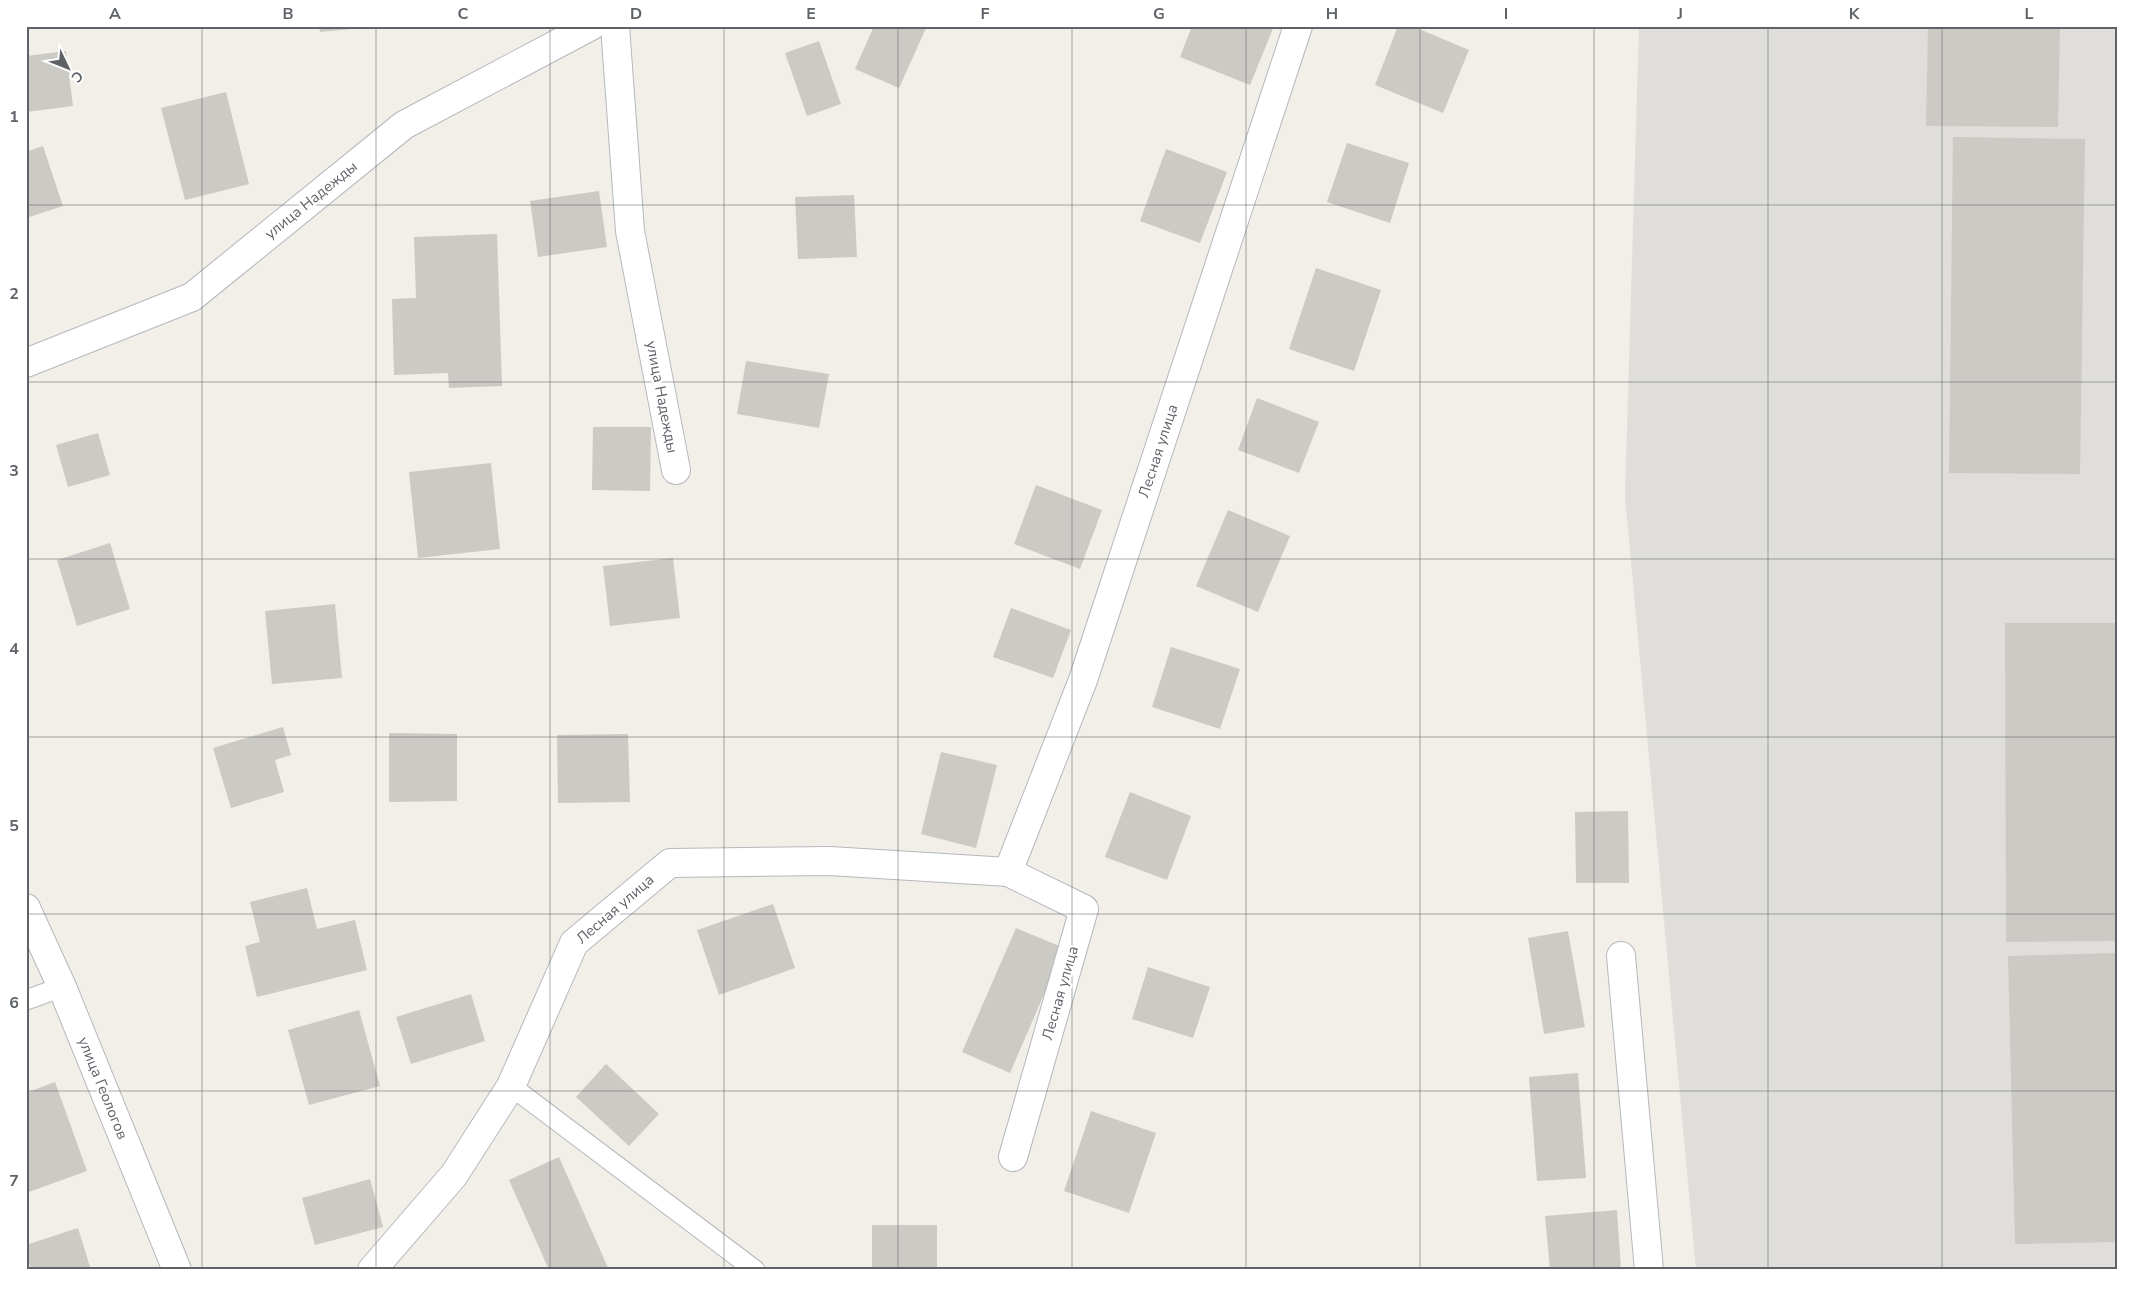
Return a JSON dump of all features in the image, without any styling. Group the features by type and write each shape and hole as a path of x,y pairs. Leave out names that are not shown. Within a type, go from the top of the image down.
{"street":[{"name":"улица Надежды","path":"26,363 192,297 404,125 591,26"},
{"name":"улица Надежды","path":"616,26 630,231 676,470"},
{"name":"Лесная улица","path":"1008,872 1083,680 1298,26"},
{"name":"Лесная улица","path":"372,1270 454,1175 511,1086 574,943 670,863 830,861 1008,872 1084,909 1013,1158"},
{"name":"улица Геологов","path":"26,908 62,987 177,1270"},
{"path":"1621,956 1649,1270"}],"lane":[{"path":"26,1000 62,987"},
{"path":"511,1086 755,1270"}],"shaded area":[{"path":"1639,26 2117,26 2117,1270 1696,1270 1625,496"}],"building":[{"path":"319,26 361,26 361,28 320,32"},
{"path":"874,26 927,26 899,88 855,69"},
{"path":"1192,26 1274,26 1250,85 1180,57"},
{"path":"1398,26 1412,26 1469,50 1443,113 1375,85"},
{"path":"1928,26 2060,26 2058,127 1926,126"},
{"path":"819,41 841,104 807,116 785,53"},
{"path":"66,51 73,106 26,112 26,56"},
{"path":"226,92 249,184 185,200 161,108"},
{"path":"1953,137 2085,139 2080,474 1949,473"},
{"path":"1347,143 1409,163 1390,223 1327,202"},
{"path":"43,146 63,206 26,218 26,152"},
{"path":"1166,149 1227,172 1200,243 1140,221"},
{"path":"599,191 607,247 538,257 530,201"},
{"path":"854,195 857,257 798,259 795,197"},
{"path":"497,234 502,386 449,388 448,373 394,375 392,299 416,298 414,237"},
{"path":"1316,268 1381,290 1354,371 1289,349"},
{"path":"746,361 829,374 819,428 737,414"},
{"path":"1257,398 1319,422 1299,473 1238,450"},
{"path":"593,427 651,427 650,491 592,490"},
{"path":"98,433 110,475 68,487 56,445"},
{"path":"491,463 500,549 418,558 409,472"},
{"path":"1036,485 1102,510 1080,569 1014,544"},
{"path":"1228,510 1290,536 1258,612 1196,586"},
{"path":"110,543 130,609 77,626 57,560"},
{"path":"673,558 680,618 610,626 603,566"},
{"path":"335,604 342,678 272,684 265,611"},
{"path":"1011,608 1071,630 1053,678 993,657"},
{"path":"2005,623 2117,623 2117,941 2006,942"},
{"path":"1171,647 1240,669 1220,729 1152,707"},
{"path":"283,727 291,755 275,760 284,792 231,808 213,748"},
{"path":"389,733 457,734 457,801 389,802"},
{"path":"628,734 630,802 558,803 557,735"},
{"path":"941,752 997,765 976,848 921,834"},
{"path":"1130,792 1191,816 1167,880 1105,857"},
{"path":"1628,811 1629,883 1576,883 1575,812"},
{"path":"307,888 317,929 355,920 367,970 257,997 245,946 260,942 250,902"},
{"path":"773,904 795,968 719,995 697,930"},
{"path":"1016,928 1064,948 1010,1073 962,1052"},
{"path":"1568,931 1585,1027 1544,1034 1528,938"},
{"path":"2117,953 2117,1242 2015,1244 2008,956"},
{"path":"1148,967 1210,987 1193,1038 1132,1019"},
{"path":"471,994 485,1041 411,1064 396,1017"},
{"path":"359,1010 380,1086 309,1105 288,1030"},
{"path":"606,1064 659,1114 629,1146 576,1097"},
{"path":"1578,1073 1586,1178 1537,1181 1529,1077"},
{"path":"55,1082 87,1171 26,1193 26,1093"},
{"path":"1091,1111 1156,1133 1129,1213 1064,1191"},
{"path":"559,1157 609,1270 549,1270 509,1180"},
{"path":"370,1179 383,1227 315,1245 302,1198"},
{"path":"1617,1210 1621,1270 1550,1270 1545,1216"},
{"path":"872,1225 937,1225 937,1270 872,1270"},
{"path":"78,1228 91,1270 31,1270 26,1253 26,1245"}]}
